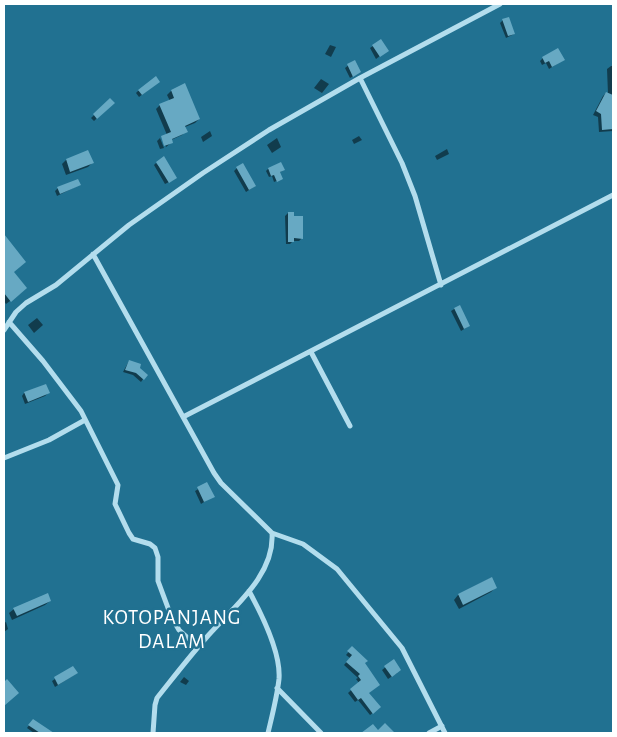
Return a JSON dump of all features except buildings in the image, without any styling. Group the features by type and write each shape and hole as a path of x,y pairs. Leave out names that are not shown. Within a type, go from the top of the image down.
{"street":[{"path":"4,330 16,312 26,303 56,284 129,226 203,172 269,130 360,78 500,4"},
{"path":"360,78 402,164 415,196 441,285"},
{"path":"183,417 613,195"},
{"path":"93,254 221,483 272,533 303,544 337,569 402,648 445,733"},
{"path":"9,322 43,361 81,411 118,485 115,504 128,533 133,538 150,544 155,548 158,557 158,581 171,616 179,630 198,647"},
{"path":"310,352 350,426"},
{"path":"4,458 49,440 85,420"},
{"path":"153,733 156,701 198,647 249,590 268,561 273,546 272,533"},
{"path":"249,590 260,610 277,657 279,679 268,733"},
{"path":"277,688 321,733"},
{"path":"429,733 442,726"}],"district":[{"name":"KOTOPANJANG DALAM","path":"172,629"}]}
